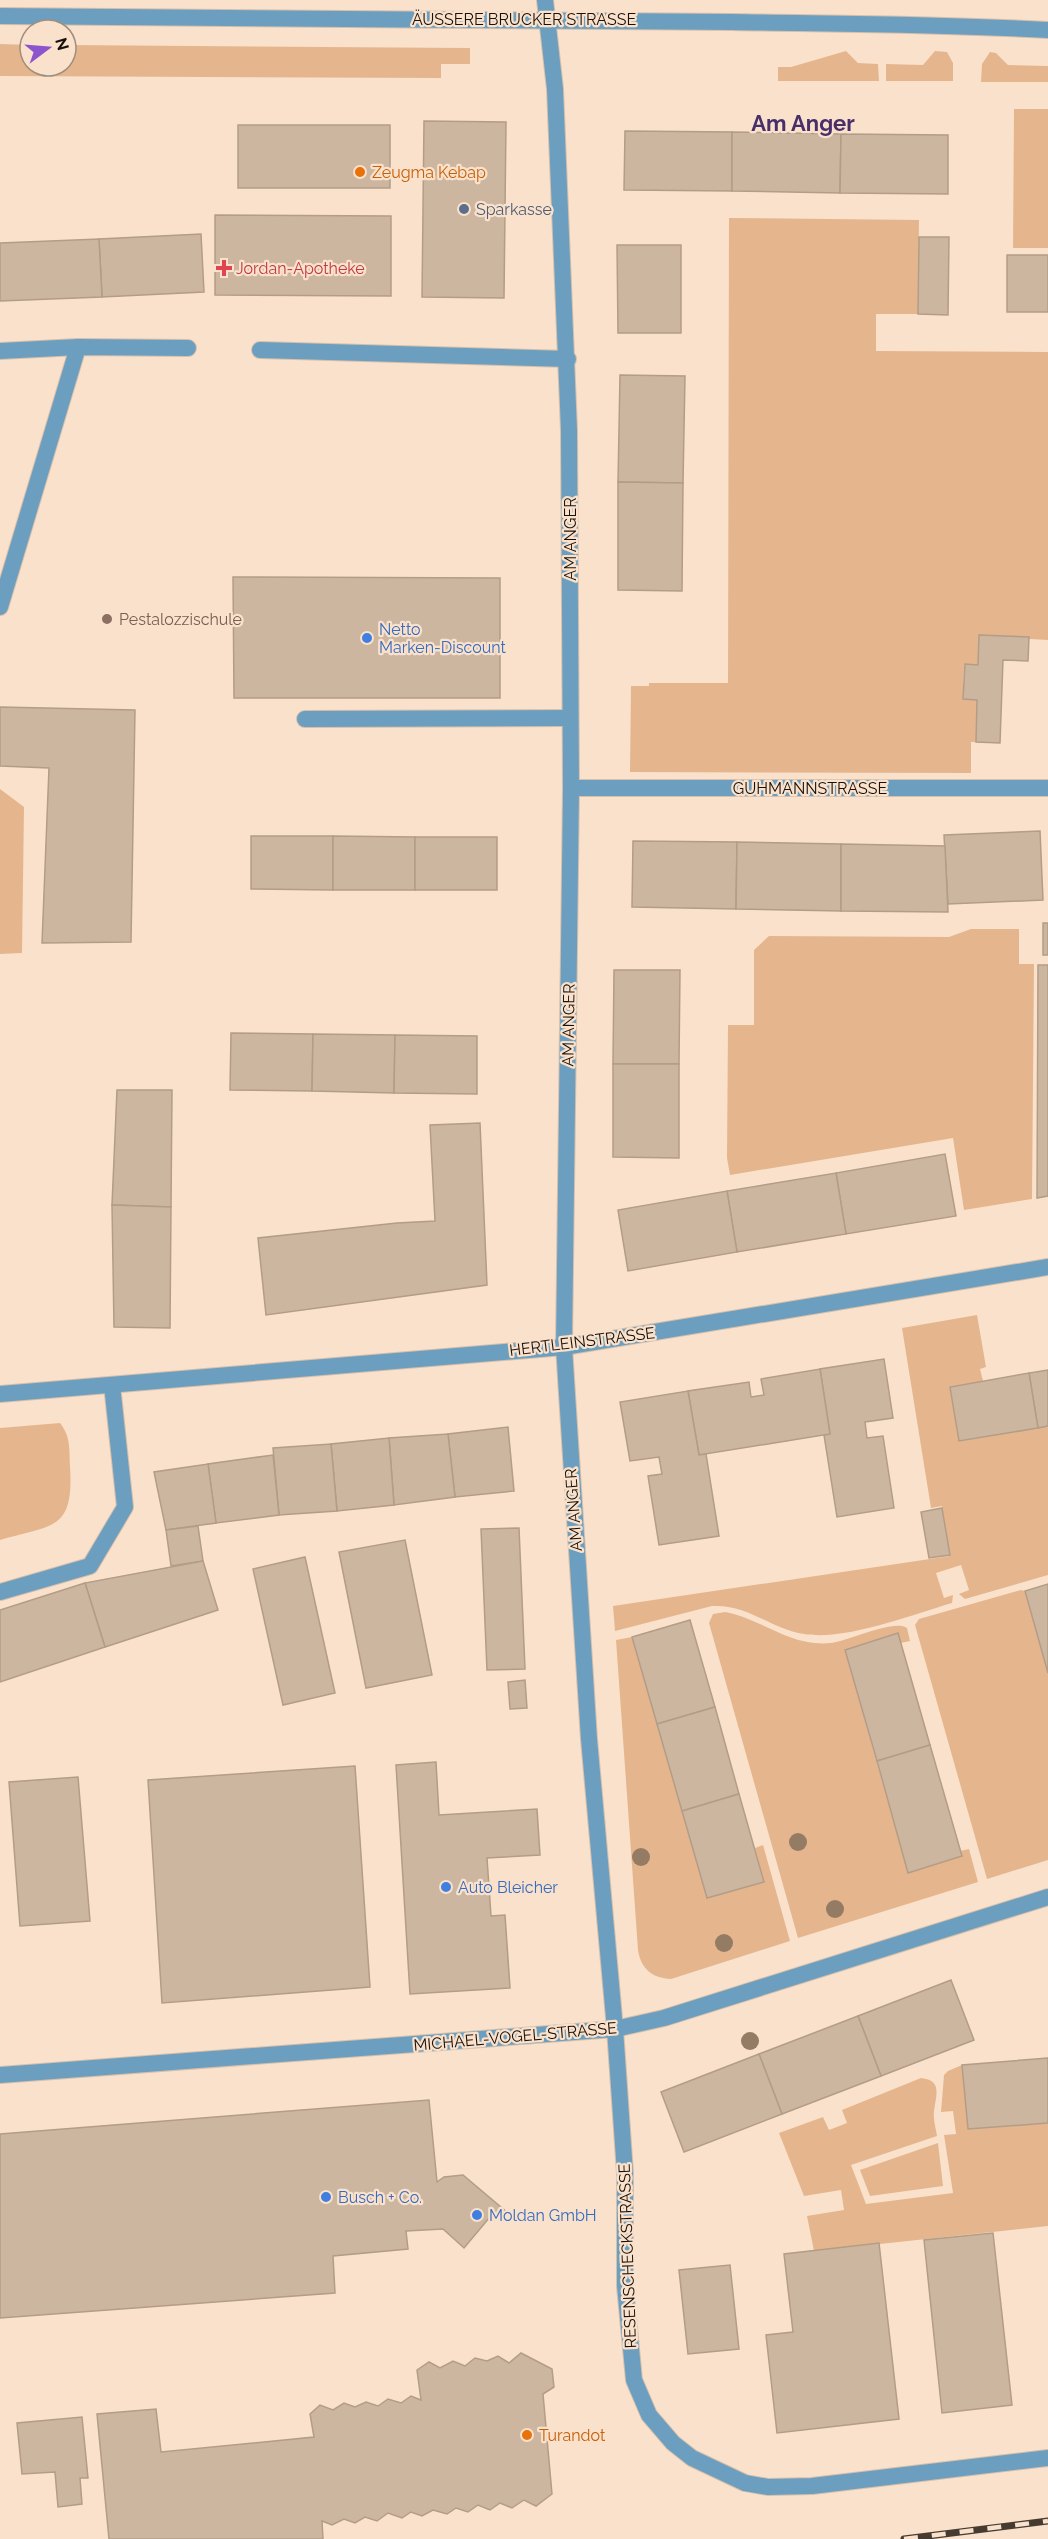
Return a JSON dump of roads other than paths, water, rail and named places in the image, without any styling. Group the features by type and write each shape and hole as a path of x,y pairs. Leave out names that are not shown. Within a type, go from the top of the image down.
{"street":[{"name":"AM ANGER","path":"545,0 555,89 568,359 571,788 564,1347 588,1728 615,2029"},
{"name":"ÄUSSERE BRUCKER STRASSE","path":"0,16 547,19 968,25 1048,30"},
{"path":"0,607 78,347"},
{"path":"0,351 78,347 188,348"},
{"path":"260,351 568,359"},
{"path":"305,719 570,718"},
{"name":"GUHMANNSTRASSE","path":"571,788 1048,788"},
{"name":"HERTLEINSTRASSE","path":"0,1394 564,1347 1048,1267"},
{"path":"0,1592 90,1566 125,1507 112,1385"},
{"name":"MICHAEL-VOGEL-STRASSE","path":"0,2075 615,2029 675,2015 1048,1897"},
{"name":"RESENSCHECKSTRASSE","path":"615,2029 624,2173 625,2286 629,2348 634,2380 640,2398 660,2431 692,2458 745,2483 768,2487 812,2486 1048,2458"}],"railway":[{"path":"904,2539 1048,2521"}],"place":[{"name":"Zeugma Kebap","path":"360,172"},
{"name":"Sparkasse","path":"464,209"},
{"name":"Jordan-Apotheke","path":"224,268"},
{"name":"Pestalozzischule","path":"107,619"},
{"name":"Netto Marken-Discount","path":"367,638"},
{"name":"Auto Bleicher","path":"446,1887"},
{"name":"Busch + Co.","path":"326,2197"},
{"name":"Moldan GmbH","path":"477,2215"},
{"name":"Turandot","path":"527,2435"}],"district":[{"name":"Am Anger","path":"803,123"}]}
